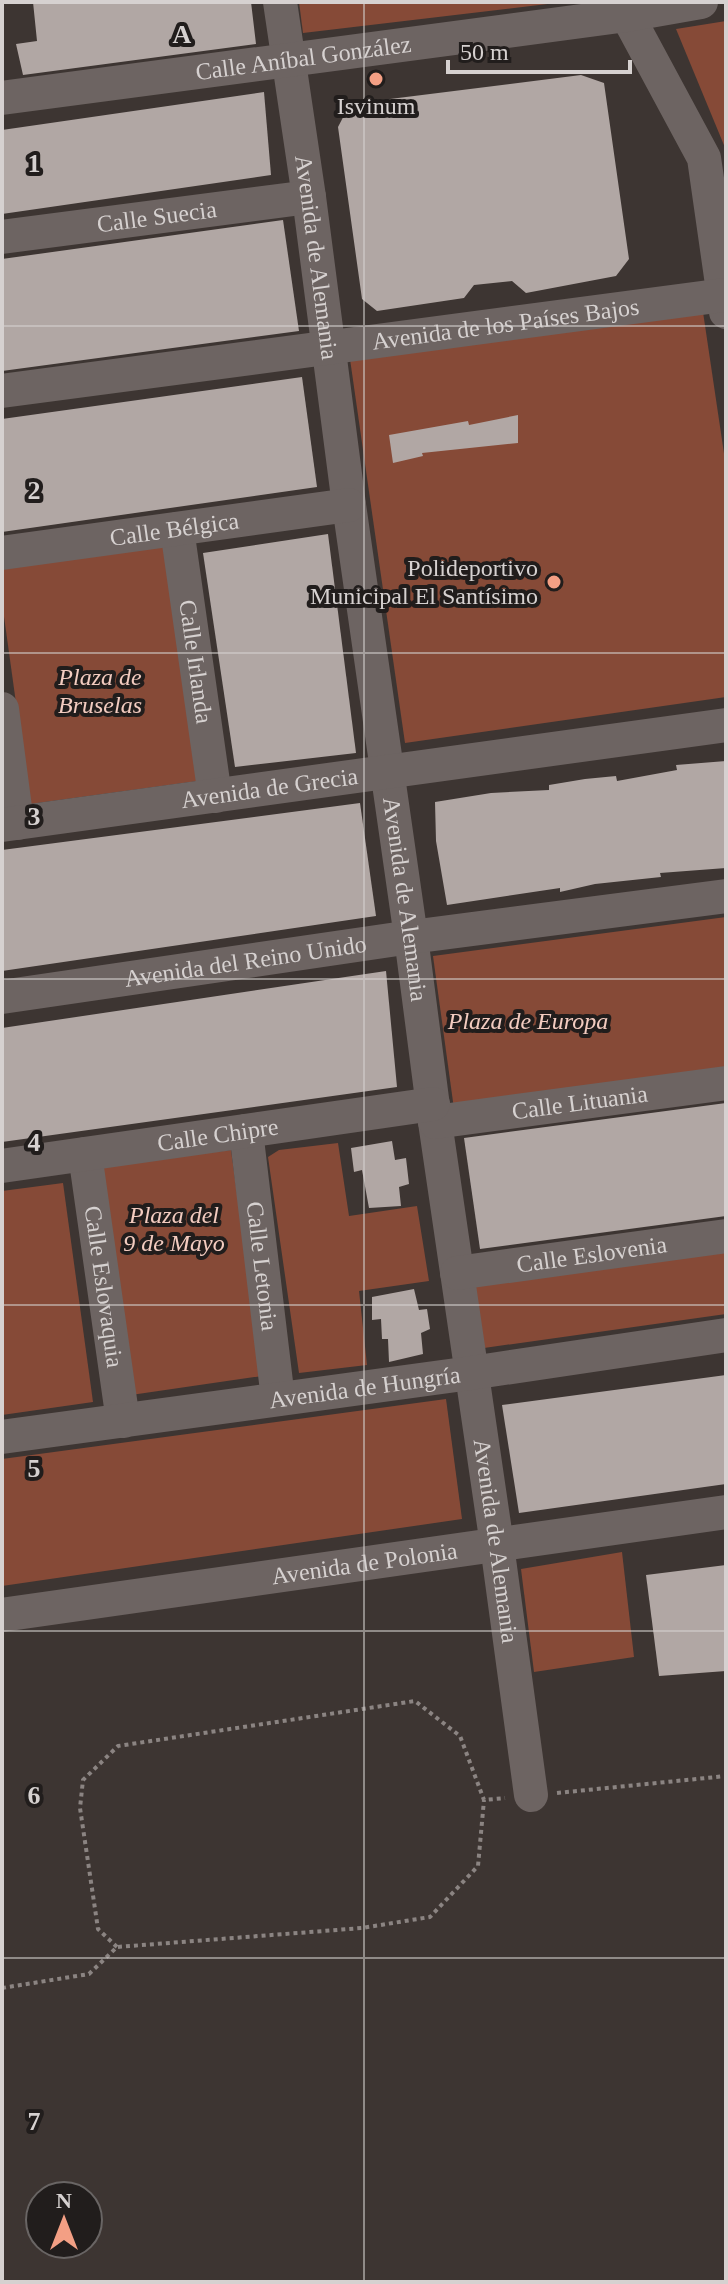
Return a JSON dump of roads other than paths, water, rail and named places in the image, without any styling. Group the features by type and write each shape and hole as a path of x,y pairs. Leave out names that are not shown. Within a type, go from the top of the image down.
{"street":[{"name":"Avenida de Alemania","path":"280,2 531,1795"},
{"name":"Calle Aníbal González","path":"2,98 624,9 701,2"},
{"path":"624,9 704,158 725,303"},
{"name":"Calle Suecia","path":"2,237 309,197"},
{"name":"Avenida de los Países Bajos","path":"2,391 328,347 725,303"},
{"name":"Calle Bélgica","path":"2,553 349,505"},
{"name":"Calle Irlanda","path":"177,529 215,796"},
{"path":"2,709 9,824"},
{"name":"Avenida de Grecia","path":"9,824 726,725"},
{"name":"Avenida del Reino Unido","path":"2,997 411,937 726,896"},
{"name":"Calle Lituania","path":"434,1113 726,1083"},
{"name":"Calle Chipre","path":"2,1166 246,1131 434,1113"},
{"name":"Calle Letonia","path":"246,1131 278,1399"},
{"name":"Calle Eslovaquia","path":"85,1154 123,1421"},
{"name":"Calle Eslovenia","path":"457,1273 726,1236"},
{"name":"Avenida de Hungría","path":"2,1437 726,1335"},
{"name":"Avenida de Polonia","path":"2,1615 726,1512"}],"place":[{"name":"Isvinum","path":"376,79"},
{"name":"Polideportivo Municipal El Santísimo","path":"554,582"}],"park label":[{"name":"Plaza de Bruselas","path":"100,691"},
{"name":"Plaza de Europa","path":"528,1021"},
{"name":"Plaza del 9 de Mayo","path":"174,1229"}]}
